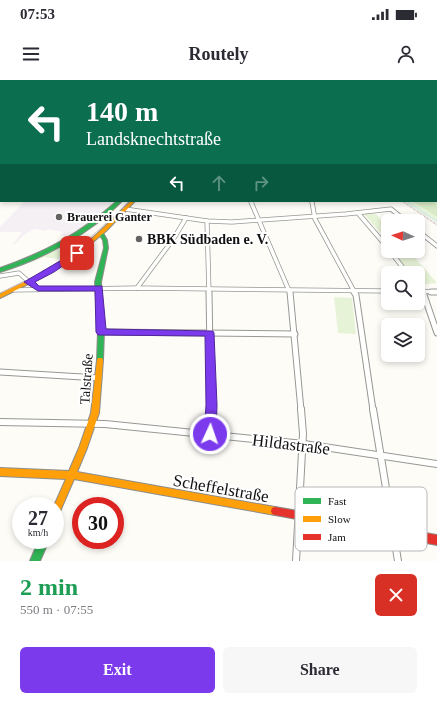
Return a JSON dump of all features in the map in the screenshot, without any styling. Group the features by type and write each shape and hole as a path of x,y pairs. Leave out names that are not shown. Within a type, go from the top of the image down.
{"street":[{"path":"0,270 53,249 84,232 119,202"},
{"path":"0,296 61,264 94,239 99,232 106,229 132,202"},
{"path":"251,202 290,290 304,444 301,487"},
{"path":"312,202 314,216 354,291 385,487"},
{"path":"125,209 207,221 232,222 358,213 387,209 392,210 397,214"},
{"path":"358,213 381,240"},
{"path":"137,288 174,238 186,218"},
{"path":"98,221 99,232 105,240"},
{"path":"207,221 212,405 210,434"},
{"name":"Talstraße","path":"61,497 83,448 95,413 100,378 101,332 99,274 106,248 106,229"},
{"path":"84,232 92,234 94,239"},
{"path":"425,237 437,246"},
{"path":"395,258 402,266"},
{"path":"0,276 19,273 38,288"},
{"path":"13,290 38,288 137,288 381,291"},
{"path":"425,291 437,292"},
{"path":"425,303 437,333"},
{"path":"101,332 295,334"},
{"path":"0,372 100,378"},
{"name":"Hildastraße","path":"0,422 92,423 210,434 304,444 437,464"},
{"name":"Scheffelstraße","path":"0,472 70,475 295,515"},
{"name":"Scheffelstraße","path":"427,538 437,540"},
{"path":"35,561 40,549"},
{"path":"296,561 297,551"},
{"path":"396,551 398,561"}],"shaded area":[{"name":"Brauerei Ganter","path":"24,202 113,202 83,229 69,237 60,235 63,232 48,229 46,231 34,229 13,244 22,232 0,232 0,227"}],"green space":[{"path":"405,202 414,202 437,217 437,223"},
{"path":"414,202 437,202 437,217"},
{"path":"364,214 376,214 381,219 381,234"},
{"path":"87,234 58,259 44,257 0,274 0,272 44,256"},
{"path":"398,258 415,258 422,266 404,266"},
{"path":"425,269 437,283 425,284"},
{"path":"334,297 352,298 356,334 338,333"}],"waterway":[{"path":"408,202 437,221"}],"tram line":[{"path":"0,293 36,276 61,260 96,232 128,202"}],"railway":[{"path":"403,202 437,225"}],"traffic: fast":[{"path":"0,270 49,250 78,234 119,202"},
{"path":"100,360 101,332 98,282 106,248 105,240 101,234"},
{"path":"35,561 40,549"}],"traffic: slow":[{"path":"0,296 62,264 84,248 132,202"},
{"path":"62,497 83,448 95,413 100,360"},
{"path":"0,472 70,475 275,511"}],"traffic: jam":[{"path":"275,511 295,515"},
{"path":"427,538 437,540"}],"place":[{"name":"Brauerei Ganter","path":"59,217"},
{"name":"BBK Südbaden e. V.","path":"139,239"}],"route":[{"path":"77,253 29,282 32,286 38,288 99,288 101,332 209,333 212,405 210,434"}]}
